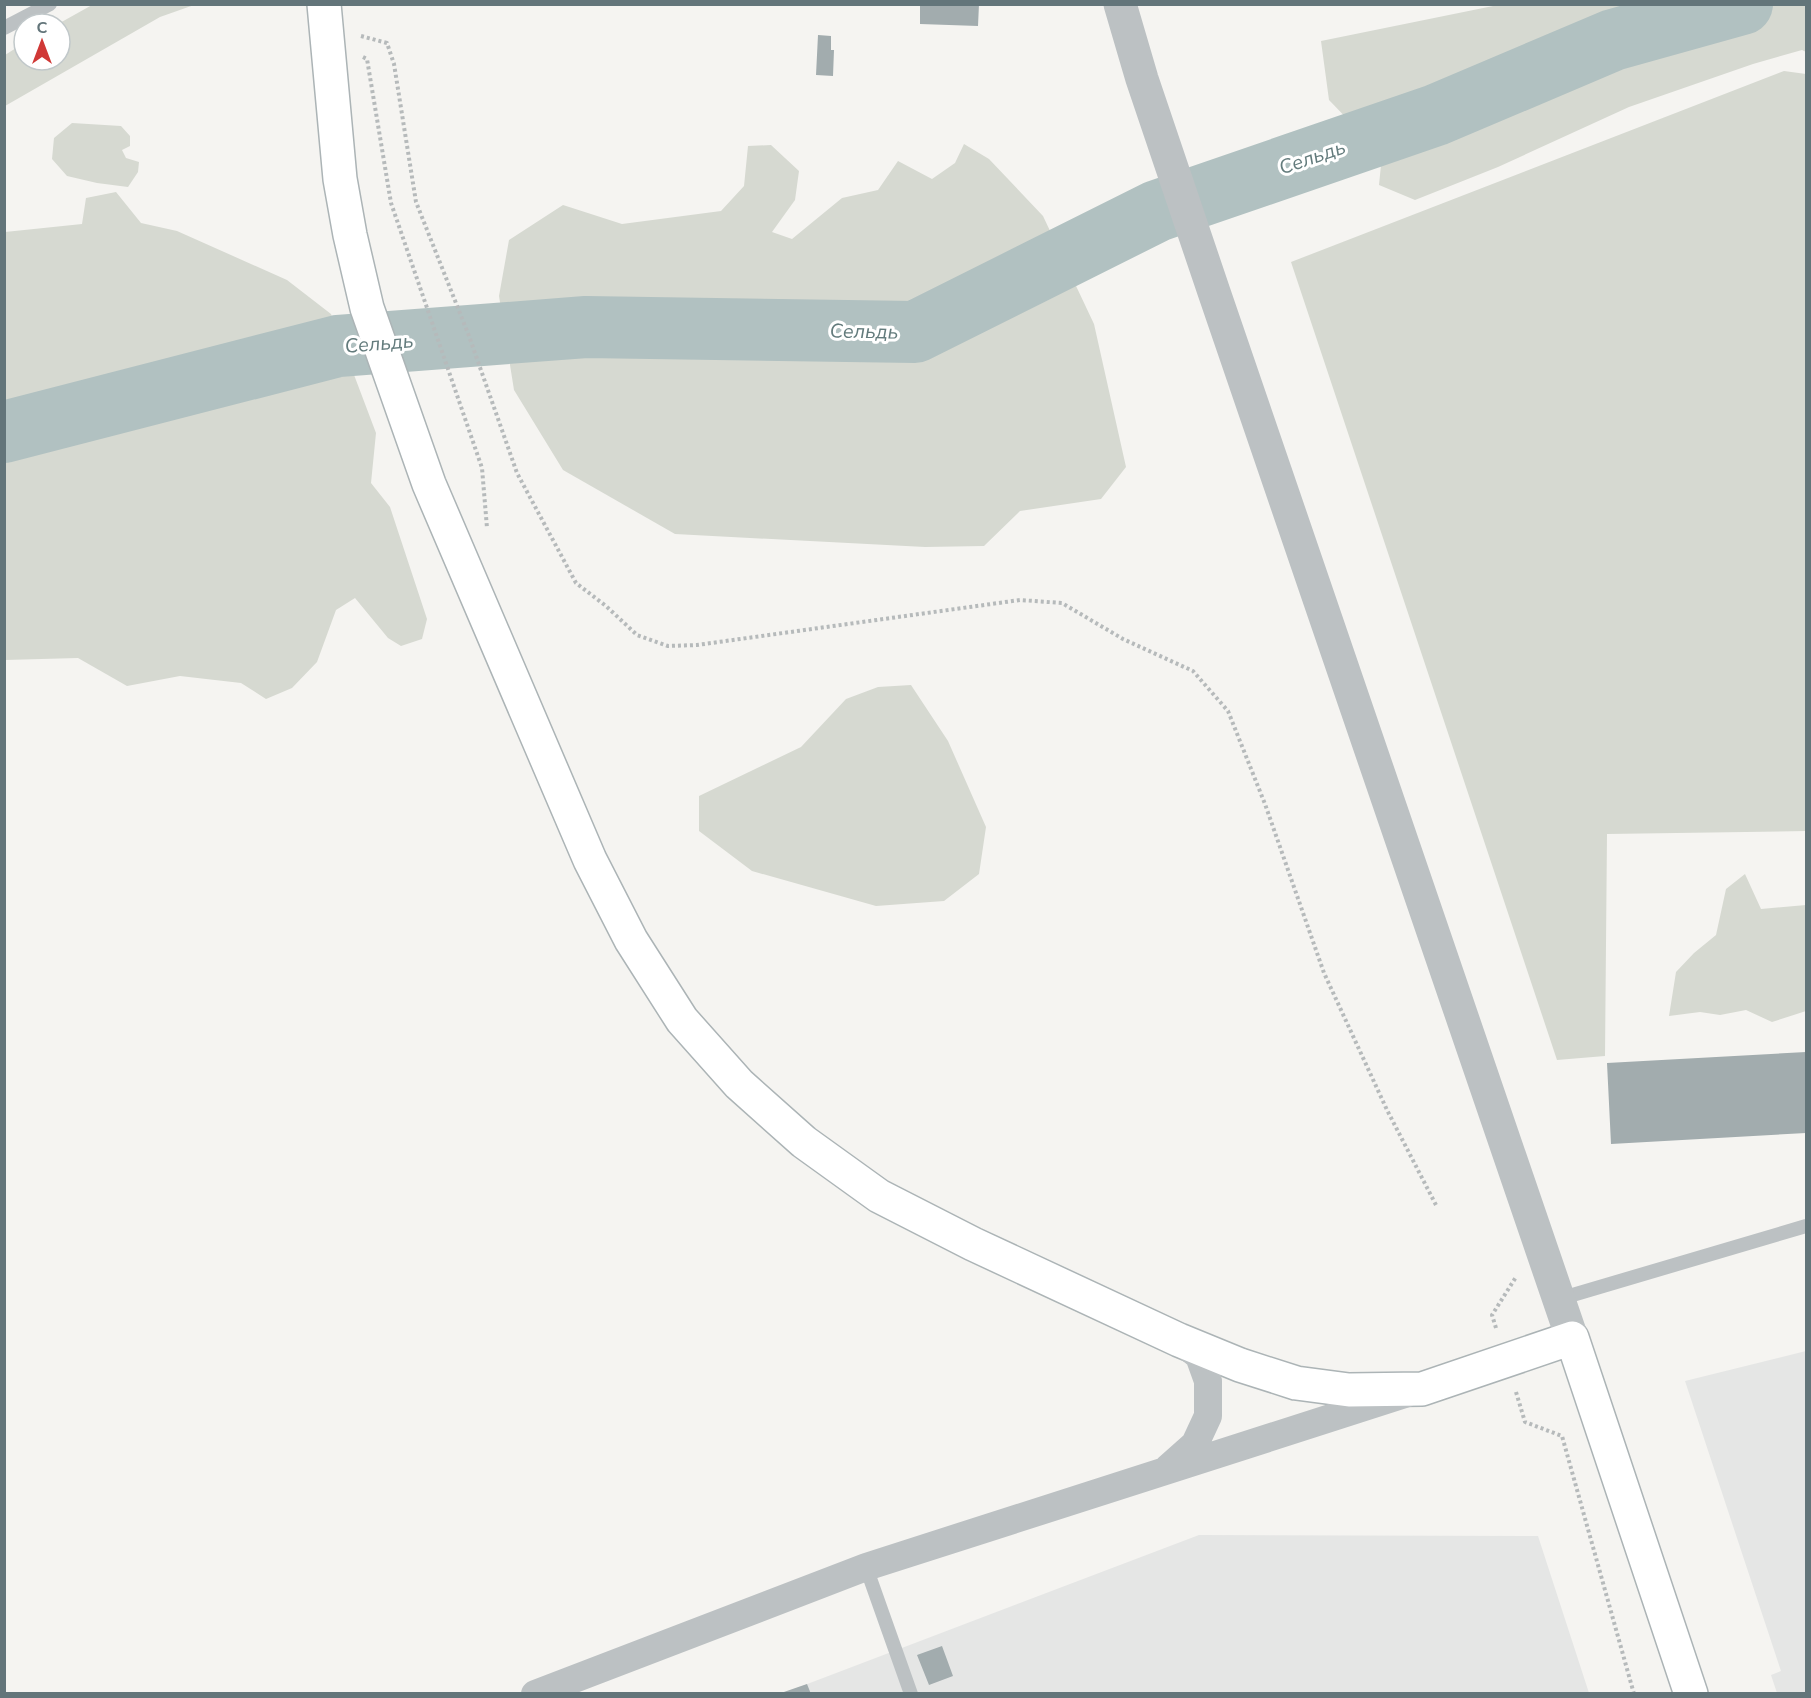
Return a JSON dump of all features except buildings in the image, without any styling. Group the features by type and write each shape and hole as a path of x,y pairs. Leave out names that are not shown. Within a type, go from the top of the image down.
{"main road":[{"path":"325,16 340,179 350,235 367,308 429,484 590,860 631,940 682,1020 739,1083 796,1135 879,1196 973,1244 1179,1340 1240,1365 1296,1383 1349,1390 1422,1389 1572,1338 1691,1694"}],"street":[{"path":"1120,4 1142,79 1214,292 1572,1338"},
{"path":"1162,1473 1196,1444 1208,1416 1208,1381 1199,1356 1179,1340"},
{"path":"546,1692 866,1567 1422,1389"}],"lane":[{"path":"4,28 50,4"},
{"path":"1559,1299 1806,1226"},
{"path":"866,1567 911,1694"}],"path":[{"path":"325,16 387,43 394,64 416,201 469,336 518,473 576,583 606,606 637,635 668,646 697,645 1020,600 1062,603 1123,639 1193,671 1228,711 1265,804 1324,973 1387,1110 1437,1207"},
{"path":"391,203 482,468 488,534"},
{"path":"1506,1360 1525,1422 1562,1436 1634,1694"}],"shaded area":[{"path":"92,5 194,5 160,17 72,68 72,16"},
{"path":"1498,5 1806,5 1806,52 1802,50 1753,64 1629,107 1498,167 1415,200 1379,185 1382,155 1329,100 1321,41"},
{"path":"12,51 12,72 64,72 5,106 5,55"},
{"path":"1784,71 1806,74 1806,831 1607,834 1605,1056 1557,1060 1291,262"},
{"path":"72,123 121,126 130,136 130,146 122,150 126,158 139,162 138,172 128,187 67,176 52,159 54,138"},
{"path":"964,144 989,159 1043,216 1094,324 1126,467 1101,499 1020,511 984,546 925,547 675,534 563,470 514,390 499,296 509,240 563,205 622,224 721,211 744,186 748,146 771,145 799,171 795,200 772,232 792,239 842,198 878,190 898,161 932,179 955,163"},
{"path":"116,192 141,223 177,231 287,280 331,314 376,433 371,483 390,507 427,619 422,639 401,646 388,638 355,598 336,610 317,662 292,688 266,699 241,683 180,676 127,686 78,658 5,660 5,232 82,224 86,198"},
{"path":"911,685 948,741 986,827 979,874 944,901 876,906 752,871 699,831 699,796 801,747 846,699 878,687"},
{"path":"1745,874 1761,909 1806,905 1806,1011 1772,1022 1746,1010 1720,1015 1700,1012 1669,1016 1676,972 1716,935 1726,889"},
{"path":"1806,1351 1806,1693 1777,1693 1771,1675 1781,1671 1685,1381"},
{"path":"1199,1535 1538,1536 1589,1693 781,1694"}],"waterway":[{"name":"Сельдь","path":"4,432 338,346 586,327 915,332 1157,211 1436,115 1613,40 1742,4"}]}
